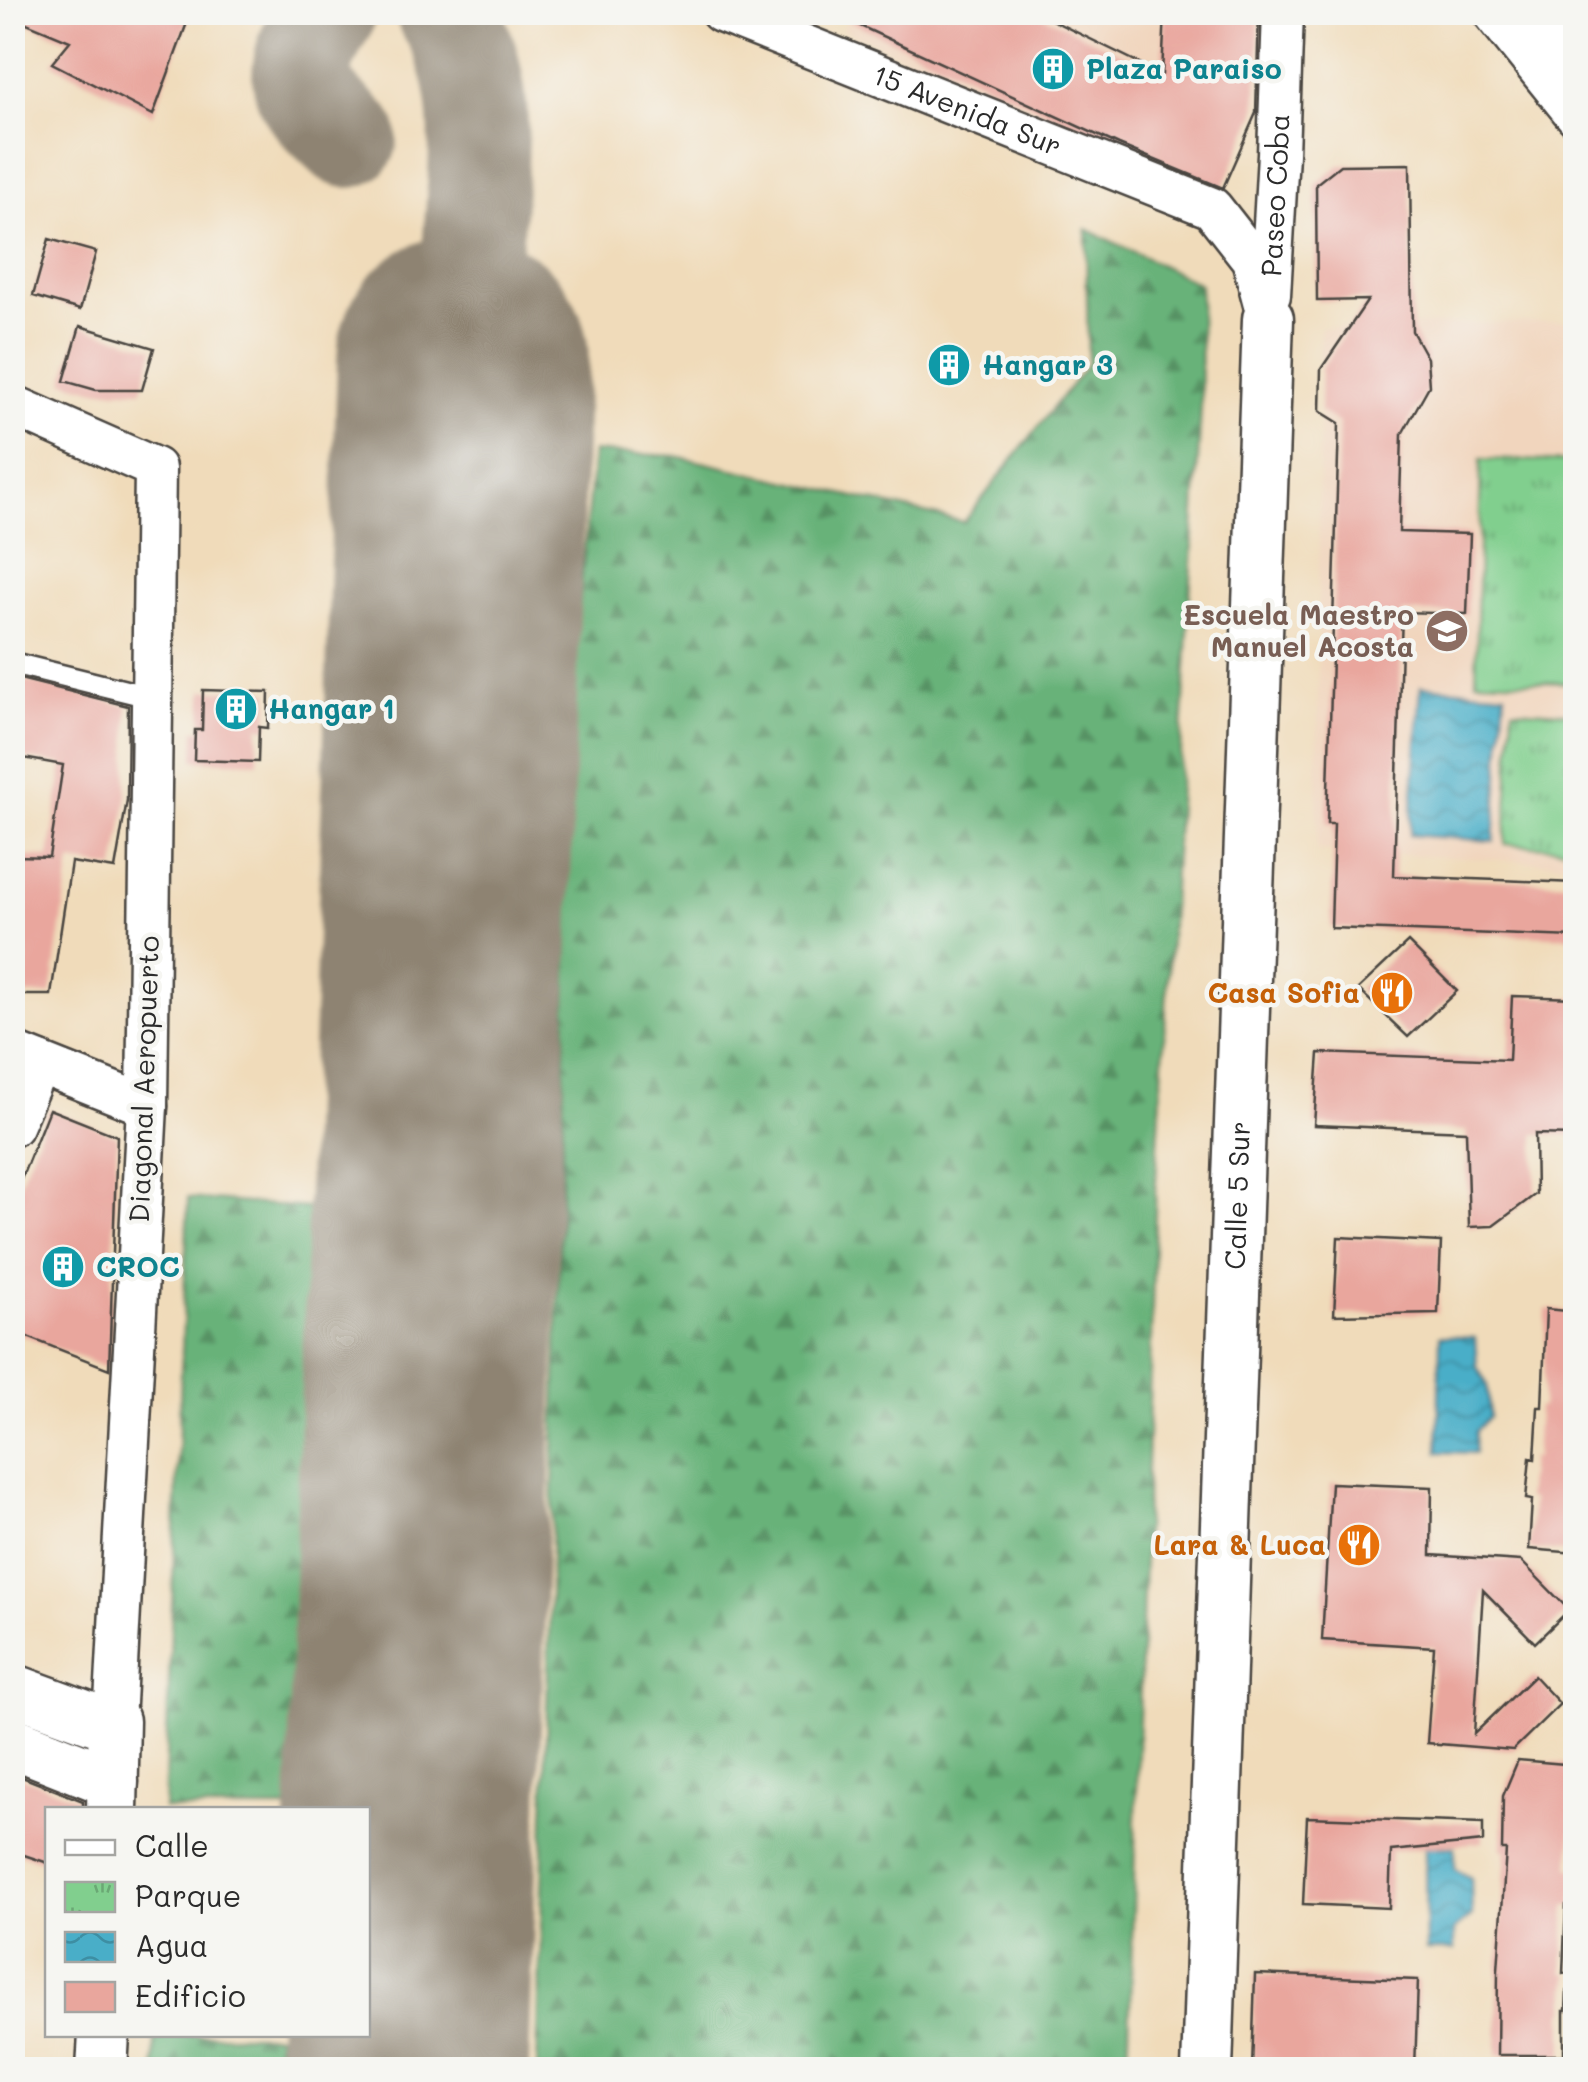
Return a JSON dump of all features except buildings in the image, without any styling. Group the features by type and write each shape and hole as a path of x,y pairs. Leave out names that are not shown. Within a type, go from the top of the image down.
{"street":[{"name":"15 Avenida Sur","path":"721,12 794,26 1212,208"},
{"name":"Paseo Coba","path":"1268,320 1283,12"},
{"path":"1493,12 1576,115"},
{"path":"1526,12 1576,62"},
{"path":"1268,320 1252,259 1212,208 1235,202 1260,179 1278,154"},
{"name":"Calle 5 Sur","path":"1207,2070 1268,320"},
{"name":"Diagonal Aeropuerto","path":"12,405 155,468 146,1106 112,1796"},
{"path":"12,1126 26,1058 146,1106"},
{"path":"12,1689 99,1721 114,1721"},
{"path":"12,1742 112,1796"},
{"path":"102,2070 104,2037"}],"lane":[{"path":"12,662 150,697"}],"shaded area":[{"name":"Plaza Paraiso","path":"851,12 1260,13 1261,100 1221,192 843,30"},
{"name":"Escuela Maestro Manuel Acosta","path":"1575,321 1575,864 1317,850 1320,328"}],"green space":[{"path":"1086,229 1200,284 1201,408 1156,1181 1128,2069 537,2069 576,644 593,452 676,456 964,522 1088,363"},
{"path":"1481,459 1575,462 1575,683 1476,680"},
{"path":"1513,709 1575,713 1575,849 1505,844"},
{"path":"188,1198 317,1209 288,1807 164,1807"},
{"path":"155,2037 278,2037 276,2069 154,2069"}],"water":[{"path":"1421,686 1505,693 1494,841 1410,835"},
{"path":"1440,1336 1475,1338 1477,1367 1487,1384 1490,1417 1476,1431 1475,1453 1438,1452"},
{"path":"1455,1847 1455,1869 1471,1878 1472,1916 1454,1930 1454,1950 1426,1950 1425,1848"}],"taxiway":[{"path":"326,12 307,49 303,80 313,103 348,138"},
{"path":"446,12 470,64 478,122 478,180 463,360"}],"runway":[{"path":"403,2070 463,360"}],"place":[{"name":"Plaza Paraiso","path":"1053,69"},
{"name":"Hangar 3","path":"949,365"},
{"name":"Escuela Maestro Manuel Acosta","path":"1447,631"},
{"name":"Hangar 1","path":"236,709"},
{"name":"Casa Sofia","path":"1392,993"},
{"name":"CROC","path":"63,1267"},
{"name":"Lara & Luca","path":"1359,1545"}]}
